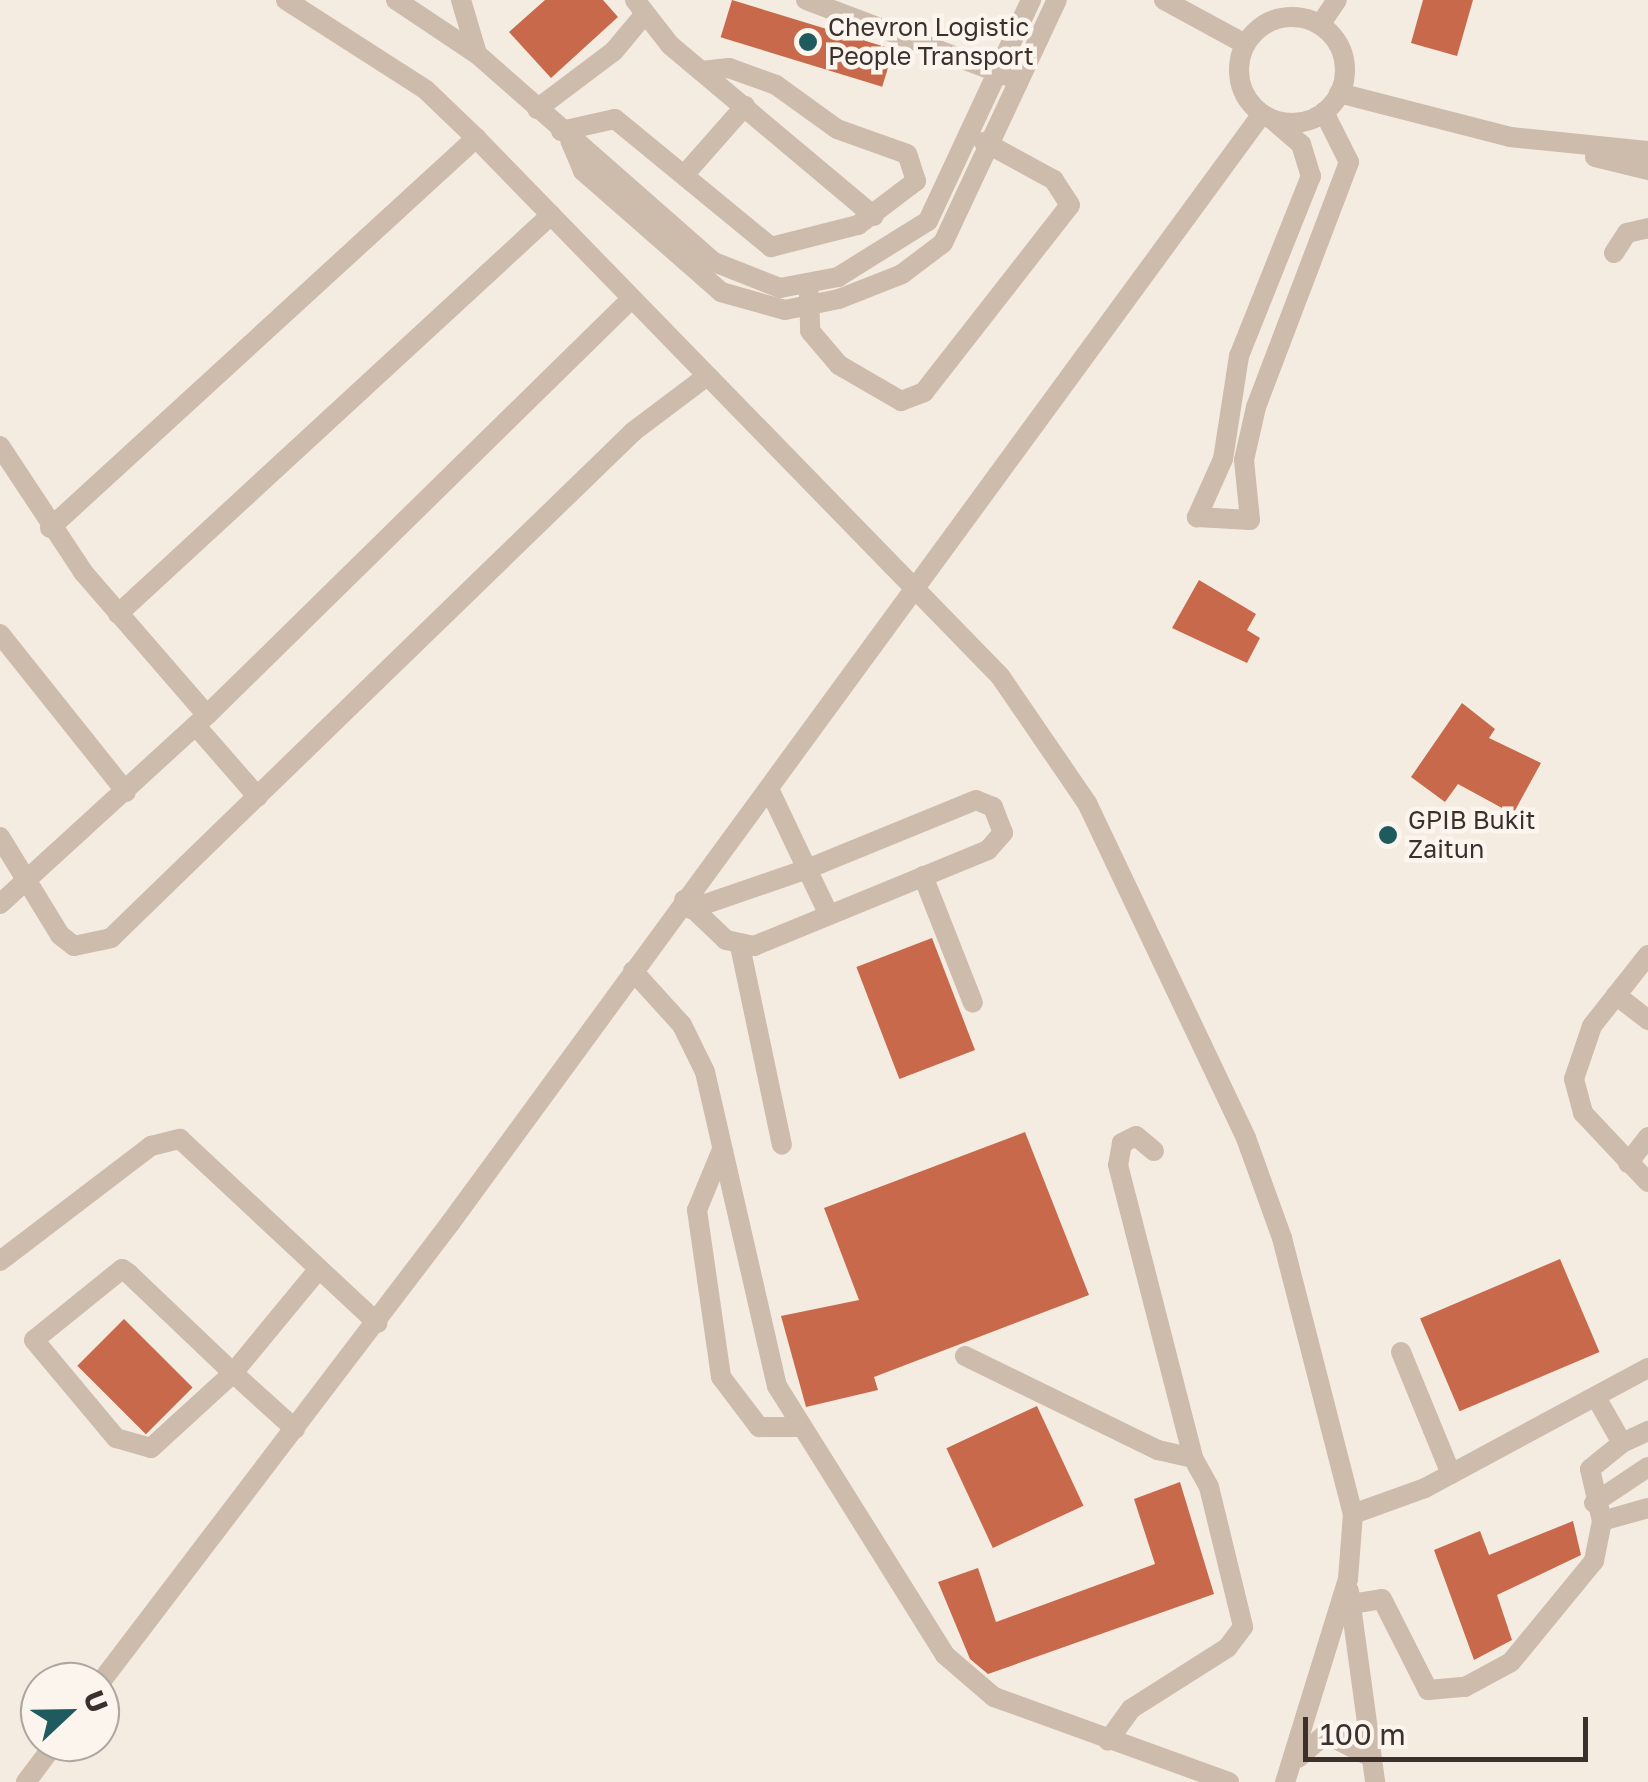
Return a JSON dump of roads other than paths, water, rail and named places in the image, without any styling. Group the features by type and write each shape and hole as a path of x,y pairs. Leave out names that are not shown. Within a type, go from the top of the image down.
{"street":[{"path":"286,0 426,90 476,138 631,300 918,587 1063,761 1214,1061 1282,1238 1353,1514 1350,1604 1375,1782"},
{"path":"396,0 477,54 565,136 598,153 734,275 809,298 888,281 943,243 996,146 1057,0"},
{"path":"461,0 477,54"},
{"path":"806,0 1023,83"},
{"path":"809,298 877,258 928,221 971,138 1031,0"},
{"path":"1164,0 1245,44"},
{"path":"1320,25 1336,0"},
{"path":"537,109 614,51 639,8 701,70 815,161 874,216"},
{"path":"116,1662 377,1322 1267,117 1324,112 1340,93 1340,48 1320,25 1278,18 1245,44 1239,74 1267,117 1300,144 1312,176 1240,356 1234,459 1250,520 1198,517 1234,459 1349,162 1324,112"},
{"path":"565,136 615,119 771,248 874,216 916,181 914,161 837,130 752,73 701,70"},
{"path":"1340,93 1648,170"},
{"path":"686,174 744,106"},
{"path":"815,161 837,130"},
{"path":"50,528 476,138"},
{"path":"809,298 821,350 857,378 901,401 924,392 1070,205 1061,186 996,146 971,138"},
{"path":"1510,138 1648,151"},
{"path":"118,614 551,215"},
{"path":"1614,253 1627,233 1648,228"},
{"path":"877,258 888,281"},
{"path":"0,904 202,721 631,300"},
{"path":"0,837 30,880 60,935 92,946 258,796 634,431 707,376"},
{"path":"0,446 50,528 258,796"},
{"path":"0,634 126,792"},
{"path":"769,788 830,914"},
{"path":"687,905 807,868 966,802 993,807 999,840 923,876 740,946"},
{"path":"923,876 974,1002"},
{"path":"687,905 740,946 782,1145"},
{"path":"1648,955 1579,1050 1574,1079 1583,1113 1648,1182"},
{"path":"633,971 696,1049 764,1348 798,1428 959,1673 1108,1741 1230,1782"},
{"path":"1616,995 1648,1020"},
{"path":"1108,1741 1131,1709 1227,1648 1243,1627 1209,1487 1193,1458 1118,1165 1122,1142 1136,1136 1154,1151"},
{"path":"1628,1163 1648,1137"},
{"path":"0,1261 165,1138 196,1147 318,1270 377,1322"},
{"path":"722,1150 697,1210 720,1376 759,1427 798,1428"},
{"path":"294,1429 233,1374 122,1269 34,1340 116,1438 138,1449 171,1436 233,1374 318,1270"},
{"path":"1402,1352 1450,1474"},
{"path":"965,1356 1158,1450 1193,1458"},
{"path":"1353,1514 1450,1474 1597,1399 1648,1368"},
{"path":"1597,1399 1622,1443"},
{"path":"1350,1604 1382,1599 1428,1690 1465,1687 1512,1662 1594,1561 1598,1512 1590,1469 1622,1443 1648,1432"},
{"path":"1598,1512 1648,1467"},
{"path":"1598,1512 1648,1508"},
{"path":"1289,1772 1348,1579"},
{"path":"1289,1772 1326,1734 1369,1756"}],"place":[{"name":"Chevron Logistic People Transport","path":"808,42"},
{"name":"GPIB Bukit Zaitun","path":"1388,835"}]}
